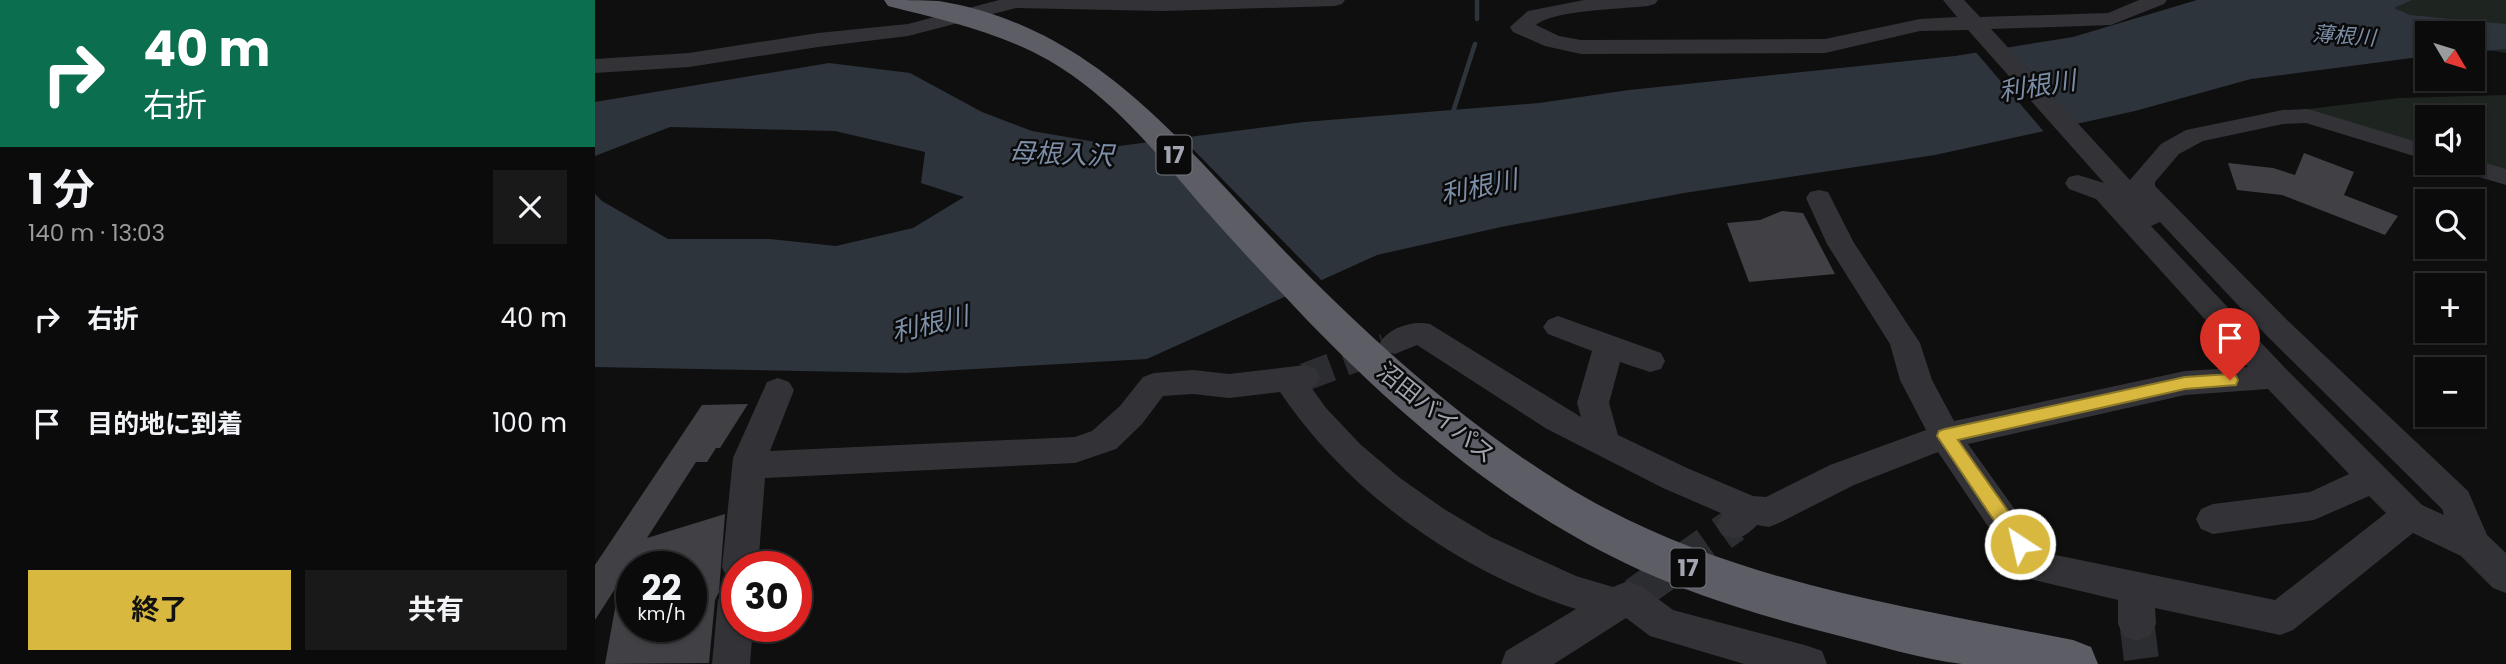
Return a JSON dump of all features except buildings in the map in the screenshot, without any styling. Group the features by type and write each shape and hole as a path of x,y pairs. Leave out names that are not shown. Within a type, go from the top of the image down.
{"highway":[{"name":"沼田バイパス","path":"897,0 987,22 1034,42 1096,79 1137,114 1234,220 1377,346 1398,387 1532,487 1665,559 1768,595 1889,625 2073,664"}],"street":[{"path":"595,66 689,60 818,40 908,30 1016,2 1162,5 1335,0"},
{"path":"1648,0 1577,7 1535,15 1521,27 1553,41 1581,47 1825,46 1933,24 2111,19 2157,0"},
{"path":"1958,5 2275,377 2410,515 2473,545"},
{"path":"2113,184 2142,181 2169,149 2195,135 2283,117 2308,116 2415,149"},
{"path":"2485,171 2506,177"},
{"path":"2113,184 2506,578"},
{"path":"2113,184 2277,328 2456,501 2473,545"},
{"path":"1819,198 1841,244 1905,343 1916,380 1945,436 2035,566 2137,606 2280,618 2410,515"},
{"path":"1557,327 1650,361"},
{"path":"1377,346 1419,332 1558,420 1742,518 1769,512 1842,475 1945,436 2185,383 2275,377"},
{"path":"1604,444 1593,403 1609,346"},
{"path":"750,465 1075,450 1104,440 1131,415 1154,385 1193,382 1229,386 1297,379 1299,400 1361,467 1427,514 1494,555 1575,594 1626,599 1663,624 1808,664"},
{"path":"742,551 750,465 778,390"},
{"path":"2213,519 2314,506 2374,478"},
{"path":"1520,664 1626,599"},
{"path":"731,664 733,642"}],"shaded area":[{"path":"2282,0 2506,0 2506,53 2485,49 2485,21 2415,21 2415,30"},
{"path":"2506,95 2506,174 2485,168 2485,105 2415,105 2415,147 2372,132 2292,111 2399,98"}],"water":[{"path":"2197,0 2412,0 2394,8 2410,15 2474,21 2415,21 2415,58 2251,79 2135,111 1935,155 1684,193 1501,227 1377,255 1147,359 906,373 595,367 595,194 602,201 668,239 770,239 836,246 913,228 964,197 921,183 925,152 835,131 670,127 595,156 595,102 829,63 910,73 982,112 1032,131 1119,146 1304,122 1539,103 1629,90 1955,56 2073,37"},
{"path":"2485,22 2506,24 2506,49 2485,51"}],"pier":[{"path":"2003,45 2077,127 2046,134 1974,50"},
{"path":"1179,135 1324,283 1293,297 1147,139"}],"waterway":[{"name":"母根入沢","path":"1477,0 1477,19"},
{"name":"母根入沢","path":"1452,115 1475,44"}],"tunnel":[{"path":"1305,377 1385,347"},
{"path":"1635,595 1734,525"},
{"path":"2137,624 2142,664"}],"route":[{"path":"2020,544 1945,436 2112,397 2185,383 2230,380"}],"water label":[{"name":"薄根川","path":"2344,36"},
{"name":"利根川","path":"2037,86"},
{"name":"利根川","path":"1479,187"},
{"name":"利根川","path":"930,324"}]}
